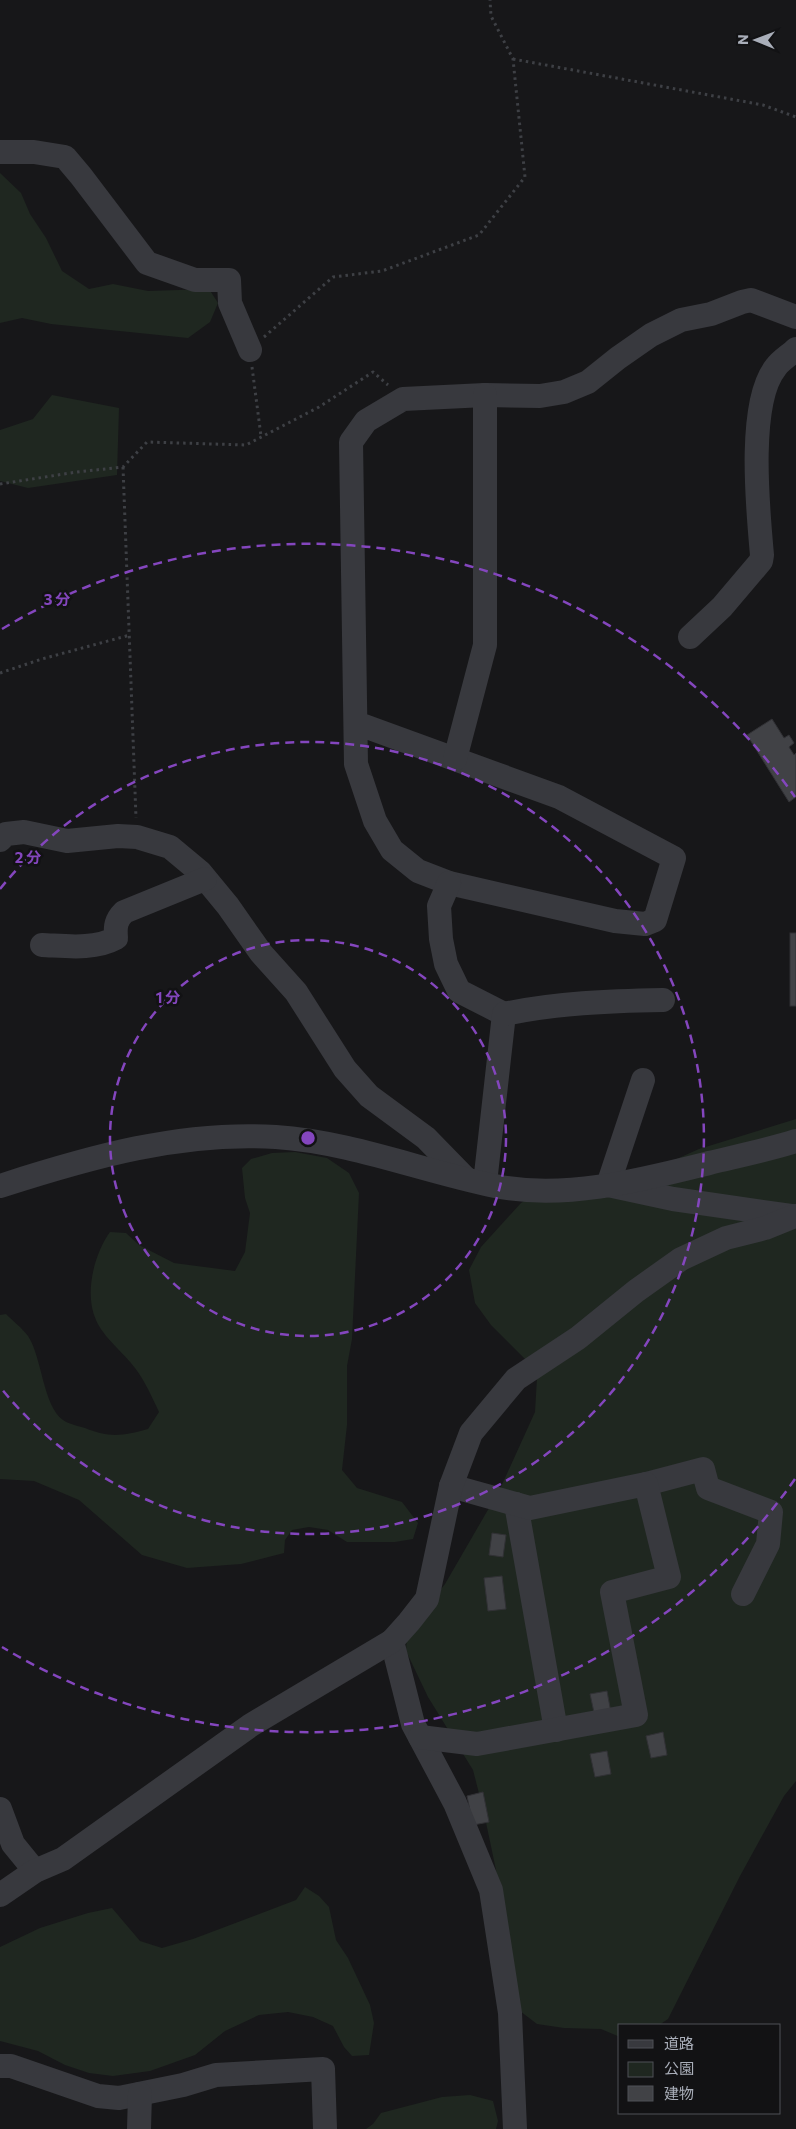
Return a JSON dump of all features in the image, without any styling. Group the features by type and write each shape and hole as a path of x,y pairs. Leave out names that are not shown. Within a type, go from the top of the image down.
{"street":[{"path":"0,152 34,152 64,157 81,176 147,263 194,280 229,280 230,303 250,350"},
{"path":"356,723 559,797 674,858 655,920 645,924 615,921 449,883 418,871 392,850 375,821 356,764 351,442 366,422 403,399 485,395 540,396 564,392 588,382 631,348 673,323 711,314 742,302 751,300 796,317"},
{"path":"690,638 722,607 761,561 758,501 758,419 766,385 776,367 796,349"},
{"path":"455,759 485,645 485,395"},
{"path":"0,840 6,834 24,832 67,841 118,836 137,838 170,847 205,878 261,953 296,992 345,1068 369,1096 426,1138 475,1181"},
{"path":"42,945 97,946 107,943 116,938 115,925 118,918 124,912 205,878"},
{"path":"449,883 439,906 446,964 459,991 504,1014 541,1006 594,1001 663,1000"},
{"path":"475,1181 504,1014"},
{"path":"608,1185 643,1080"},
{"path":"0,1186 58,1167 146,1145 201,1138 276,1137 336,1145 475,1181 526,1190 557,1190 608,1185 682,1169 796,1140"},
{"path":"608,1185 673,1199 796,1216"},
{"path":"0,1894 35,1871 63,1859 251,1725 392,1641 410,1622 427,1599 451,1486 471,1433 516,1379 578,1338 636,1290 681,1259 726,1238 766,1228 796,1216"},
{"path":"451,1486 530,1508 646,1484 703,1469 708,1488 771,1512 768,1544 743,1594"},
{"path":"420,1737 477,1744 636,1715 612,1592 669,1577 646,1484"},
{"path":"516,1504 556,1730"},
{"path":"392,1641 413,1724 455,1804 491,1890 510,2013 515,2129"},
{"path":"0,1810 13,1844 35,1871"},
{"path":"0,2066 11,2066 98,2096 119,2098 216,2075 323,2069 325,2129"},
{"path":"140,2094 140,2129"}],"path":[{"path":"261,436 250,350 333,277 382,271 479,235 524,177 513,59 490,16 490,0"},
{"path":"513,59 762,105 796,117"},
{"path":"0,484 123,467 147,442 246,445 261,436 273,433 319,407 373,372 403,399"},
{"path":"123,467 137,838"},
{"path":"0,673 42,659 130,635"}],"green space":[{"path":"0,173 21,193 30,214 46,238 62,271 89,289 113,284 148,291 209,289 218,303 210,322 188,338 51,324 22,318 0,323"},
{"path":"52,395 119,408 117,475 28,488 0,481 0,430 33,419"},
{"path":"796,1119 796,1781 784,1796 740,1876 668,2019 660,2024 618,2024 618,2036 601,2029 564,2028 537,2024 516,2008 502,1930 496,1870 473,1770 428,1697 406,1651 407,1632 445,1584 500,1489 535,1412 537,1378 531,1365 491,1325 475,1303 469,1270 481,1247 521,1203 556,1181 636,1177 699,1149"},
{"path":"295,1152 327,1158 349,1173 359,1193 352,1339 347,1366 347,1425 342,1470 357,1488 402,1502 418,1523 413,1539 395,1542 347,1542 328,1530 309,1527 292,1530 285,1540 284,1553 241,1564 187,1568 142,1555 79,1500 34,1481 0,1479 0,1315 6,1314 28,1336 37,1356 51,1404 63,1420 109,1435 148,1429 159,1412 139,1373 99,1326 92,1310 92,1275 104,1241 110,1232 126,1233 139,1245 174,1263 235,1271 245,1252 250,1213 245,1198 242,1168 251,1159 272,1153"},
{"path":"305,1887 319,1896 329,1907 336,1940 348,1958 370,2005 374,2023 369,2055 352,2056 344,2047 333,2026 313,2017 288,2012 259,2015 225,2031 195,2055 150,2071 113,2076 89,2073 65,2065 38,2051 0,2041 0,1947 40,1928 88,1913 112,1908 140,1941 162,1948 193,1939 296,1900"},
{"path":"470,2095 493,2101 498,2121 496,2129 366,2129 373,2124 381,2113 442,2097"}],"building":[{"path":"772,719 784,738 789,735 794,743 789,747 794,755 796,753 796,797 789,802 747,735"},
{"path":"790,933 796,933 796,1006 790,1006"},
{"path":"492,1533 506,1535 503,1557 489,1555"},
{"path":"502,1576 506,1609 488,1611 484,1578"},
{"path":"607,1691 611,1713 595,1717 590,1694"},
{"path":"663,1732 667,1755 651,1758 646,1736"},
{"path":"607,1751 611,1774 595,1777 590,1754"},
{"path":"483,1792 489,1822 473,1825 467,1796"}]}
